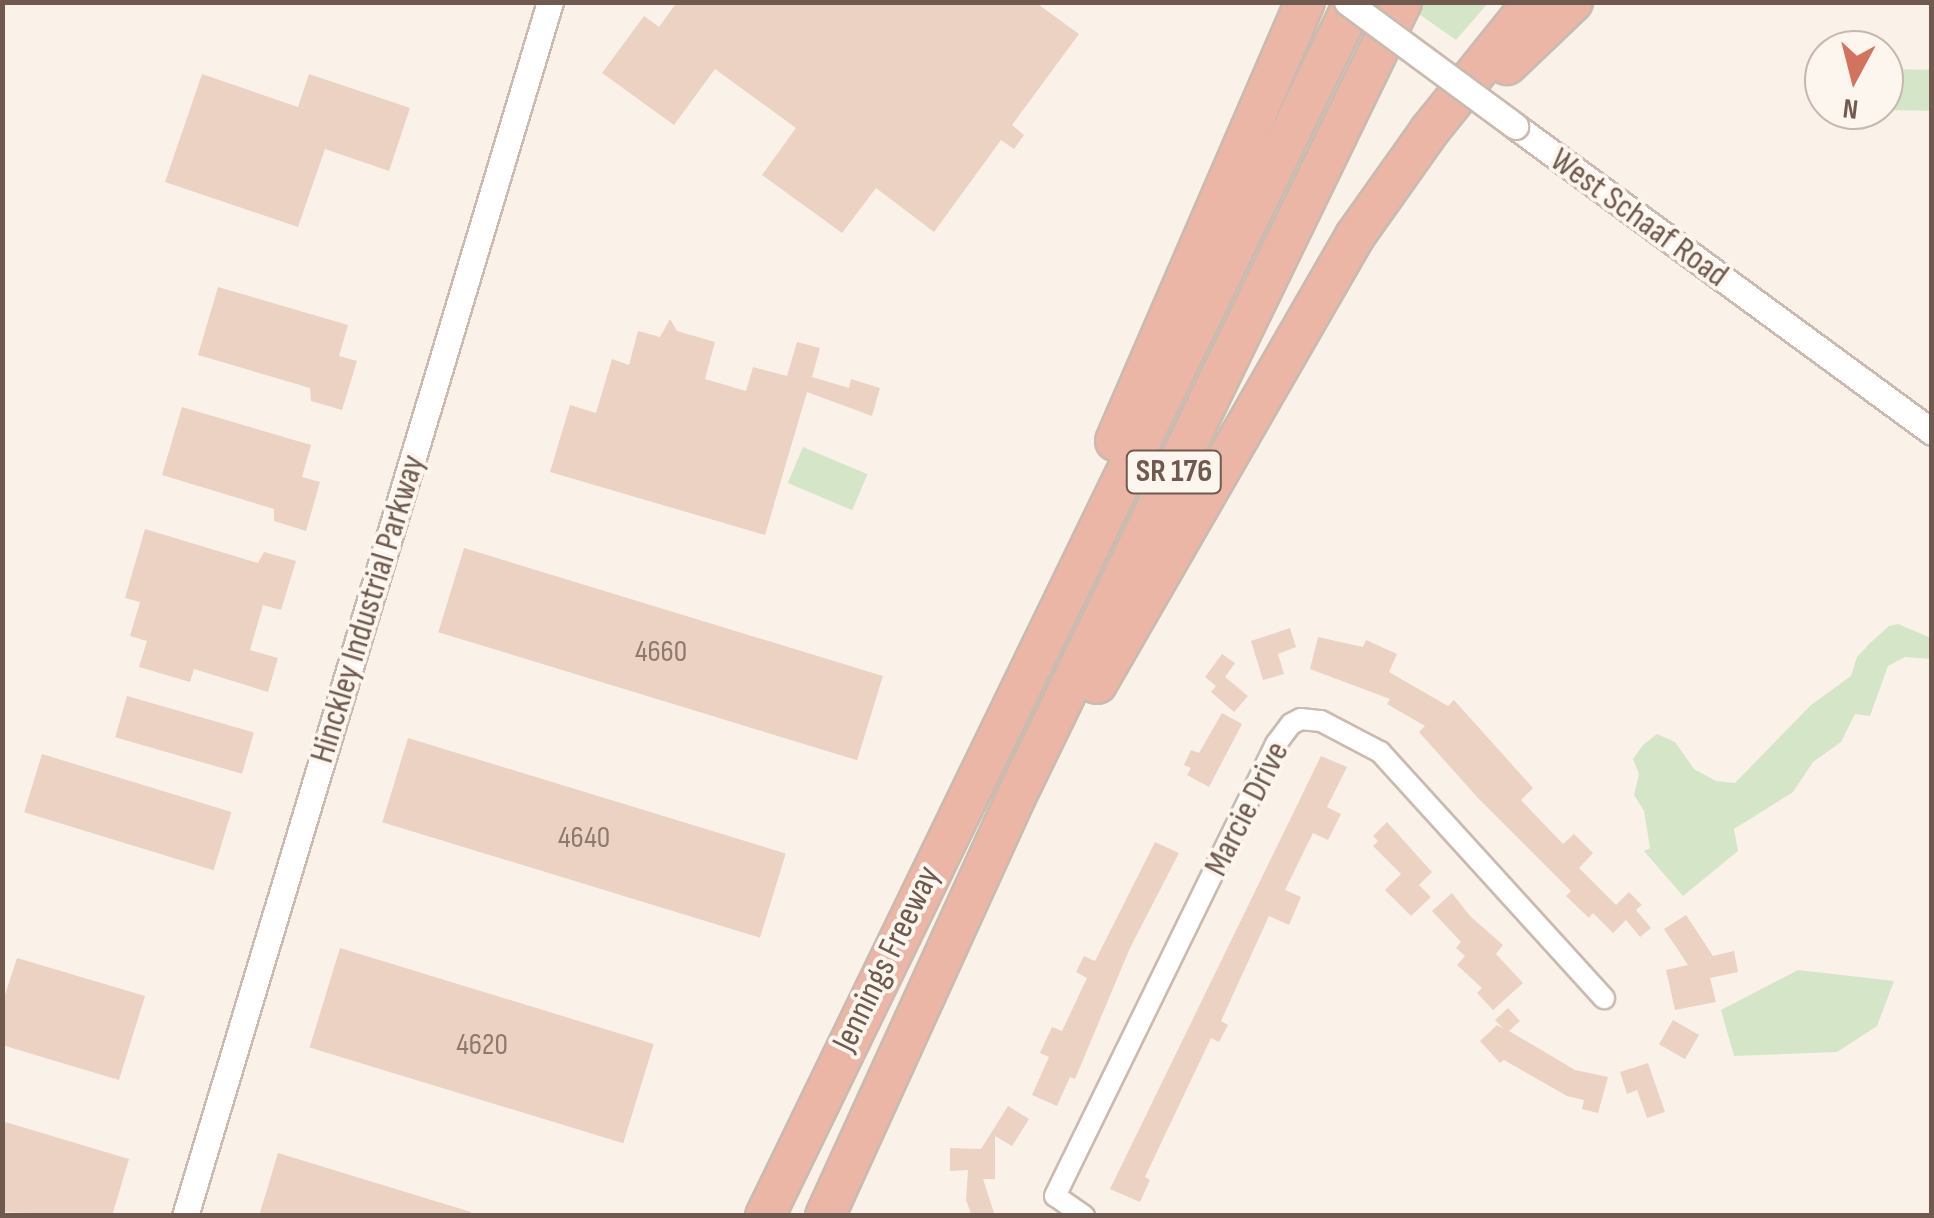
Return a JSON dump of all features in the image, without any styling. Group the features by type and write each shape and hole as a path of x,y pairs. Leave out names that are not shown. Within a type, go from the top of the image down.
{"highway":[{"path":"1010,703 1048,593 1305,2"},
{"name":"SR 176","path":"950,944 1024,779 1402,2"},
{"path":"950,944 1178,536 1372,209 1533,2"},
{"path":"1305,322 1452,124 1573,2"},
{"name":"SR 176","path":"1010,703 1194,336 1349,6"},
{"name":"Jennings Freeway","path":"765,1216 1010,703"},
{"name":"Jennings Freeway","path":"825,1216 950,944"}],"street":[{"name":"Hinckley Industrial Parkway","path":"185,1216 550,2"},
{"name":"West Schaaf Road","path":"1349,6 1932,432"},
{"name":"Marcie Drive","path":"1084,1216 1055,1196 1276,744 1301,719 1321,721 1380,752 1604,998"}],"green space":[{"path":"1421,3 1488,3 1456,40 1416,12"},
{"path":"1904,69 1931,70 1930,111 1904,110"},
{"path":"803,447 867,474 852,510 788,483"},
{"path":"1898,624 1931,638 1931,659 1905,657 1888,666 1870,716 1855,714 1841,742 1813,762 1793,792 1734,829 1738,851 1683,896 1644,851 1650,848 1644,811 1634,795 1639,774 1633,759 1643,745 1657,734 1675,742 1694,769 1716,781 1735,783 1811,705 1851,676 1857,657 1870,643 1889,626"},
{"path":"1798,970 1894,981 1877,1026 1837,1052 1734,1056 1721,1010"}],"building":[{"path":"677,2 1035,2 1079,34 1012,125 1024,135 1014,149 1001,140 934,232 876,188 842,233 762,175 796,128 715,69 674,125 602,73 644,16 659,27"},
{"path":"202,74 298,107 309,74 410,108 389,171 325,149 298,227 165,182"},
{"path":"218,287 348,325 339,356 357,361 342,410 311,401 310,388 198,355"},
{"path":"670,319 677,331 715,342 705,379 746,391 753,367 787,376 797,342 820,348 812,377 849,388 851,379 880,388 872,416 807,392 765,535 550,472 570,405 596,413 612,359 629,365 638,331 660,337"},
{"path":"182,407 311,445 302,477 320,482 306,531 274,521 274,509 162,475"},
{"path":"145,529 258,563 264,552 296,561 281,610 263,605 250,650 278,658 268,692 194,669 190,682 139,667 147,641 130,636 140,602 125,598"},
{"path":"464,548 883,676 857,760 438,632"},
{"path":"1290,628 1296,647 1278,654 1284,674 1263,680 1251,641"},
{"path":"1318,637 1363,647 1366,640 1397,654 1389,672 1448,706 1454,700 1533,788 1521,800 1563,844 1574,834 1593,853 1579,868 1616,905 1629,892 1642,905 1636,910 1651,928 1640,937 1626,920 1613,933 1593,913 1589,918 1566,896 1571,891 1419,732 1425,726 1387,704 1390,699 1310,669"},
{"path":"1222,654 1235,663 1225,677 1248,696 1234,712 1211,692 1216,686 1205,677"},
{"path":"127,696 254,732 242,774 115,737"},
{"path":"1222,713 1242,724 1209,787 1187,775 1191,768 1184,765 1191,750 1199,753"},
{"path":"408,738 786,853 760,938 382,822"},
{"path":"42,754 231,812 214,870 24,812"},
{"path":"1321,756 1347,767 1327,807 1341,814 1328,840 1313,833 1285,890 1301,897 1289,925 1269,916 1221,1021 1228,1025 1219,1042 1211,1038 1145,1177 1150,1180 1140,1202 1110,1189"},
{"path":"1387,822 1432,872 1419,885 1431,897 1411,916 1385,890 1401,874 1373,846 1378,841 1373,836"},
{"path":"1155,842 1179,853 1130,948 1075,1079 1070,1077 1057,1106 1032,1095 1049,1057 1040,1053 1052,1027 1062,1031 1087,978 1076,972 1084,956 1095,961"},
{"path":"1452,893 1470,916 1503,945 1496,954 1523,983 1493,1010 1477,993 1482,988 1457,965 1465,956 1456,948 1461,942 1432,911"},
{"path":"1686,915 1713,956 1734,951 1738,972 1710,978 1716,1002 1675,1010 1666,970 1688,965 1664,929"},
{"path":"340,948 654,1044 623,1143 310,1047"},
{"path":"17,958 145,996 119,1080 2,1045 2,1004"},
{"path":"1508,1008 1520,1021 1509,1031 1575,1070 1608,1077 1598,1113 1582,1109 1584,1100 1567,1096 1504,1060 1500,1063 1480,1041 1497,1025 1504,1029 1495,1020"},
{"path":"1673,1020 1699,1035 1685,1059 1659,1044"},
{"path":"1648,1063 1665,1112 1647,1118 1637,1090 1627,1094 1620,1072"},
{"path":"1008,1106 1029,1119 1012,1146 995,1136 995,1179 983,1179 995,1216 972,1216 966,1200 968,1170 950,1171 950,1148 981,1149"},
{"path":"2,1121 129,1159 112,1216 2,1212"},
{"path":"278,1153 471,1212 471,1216 259,1216"}]}
